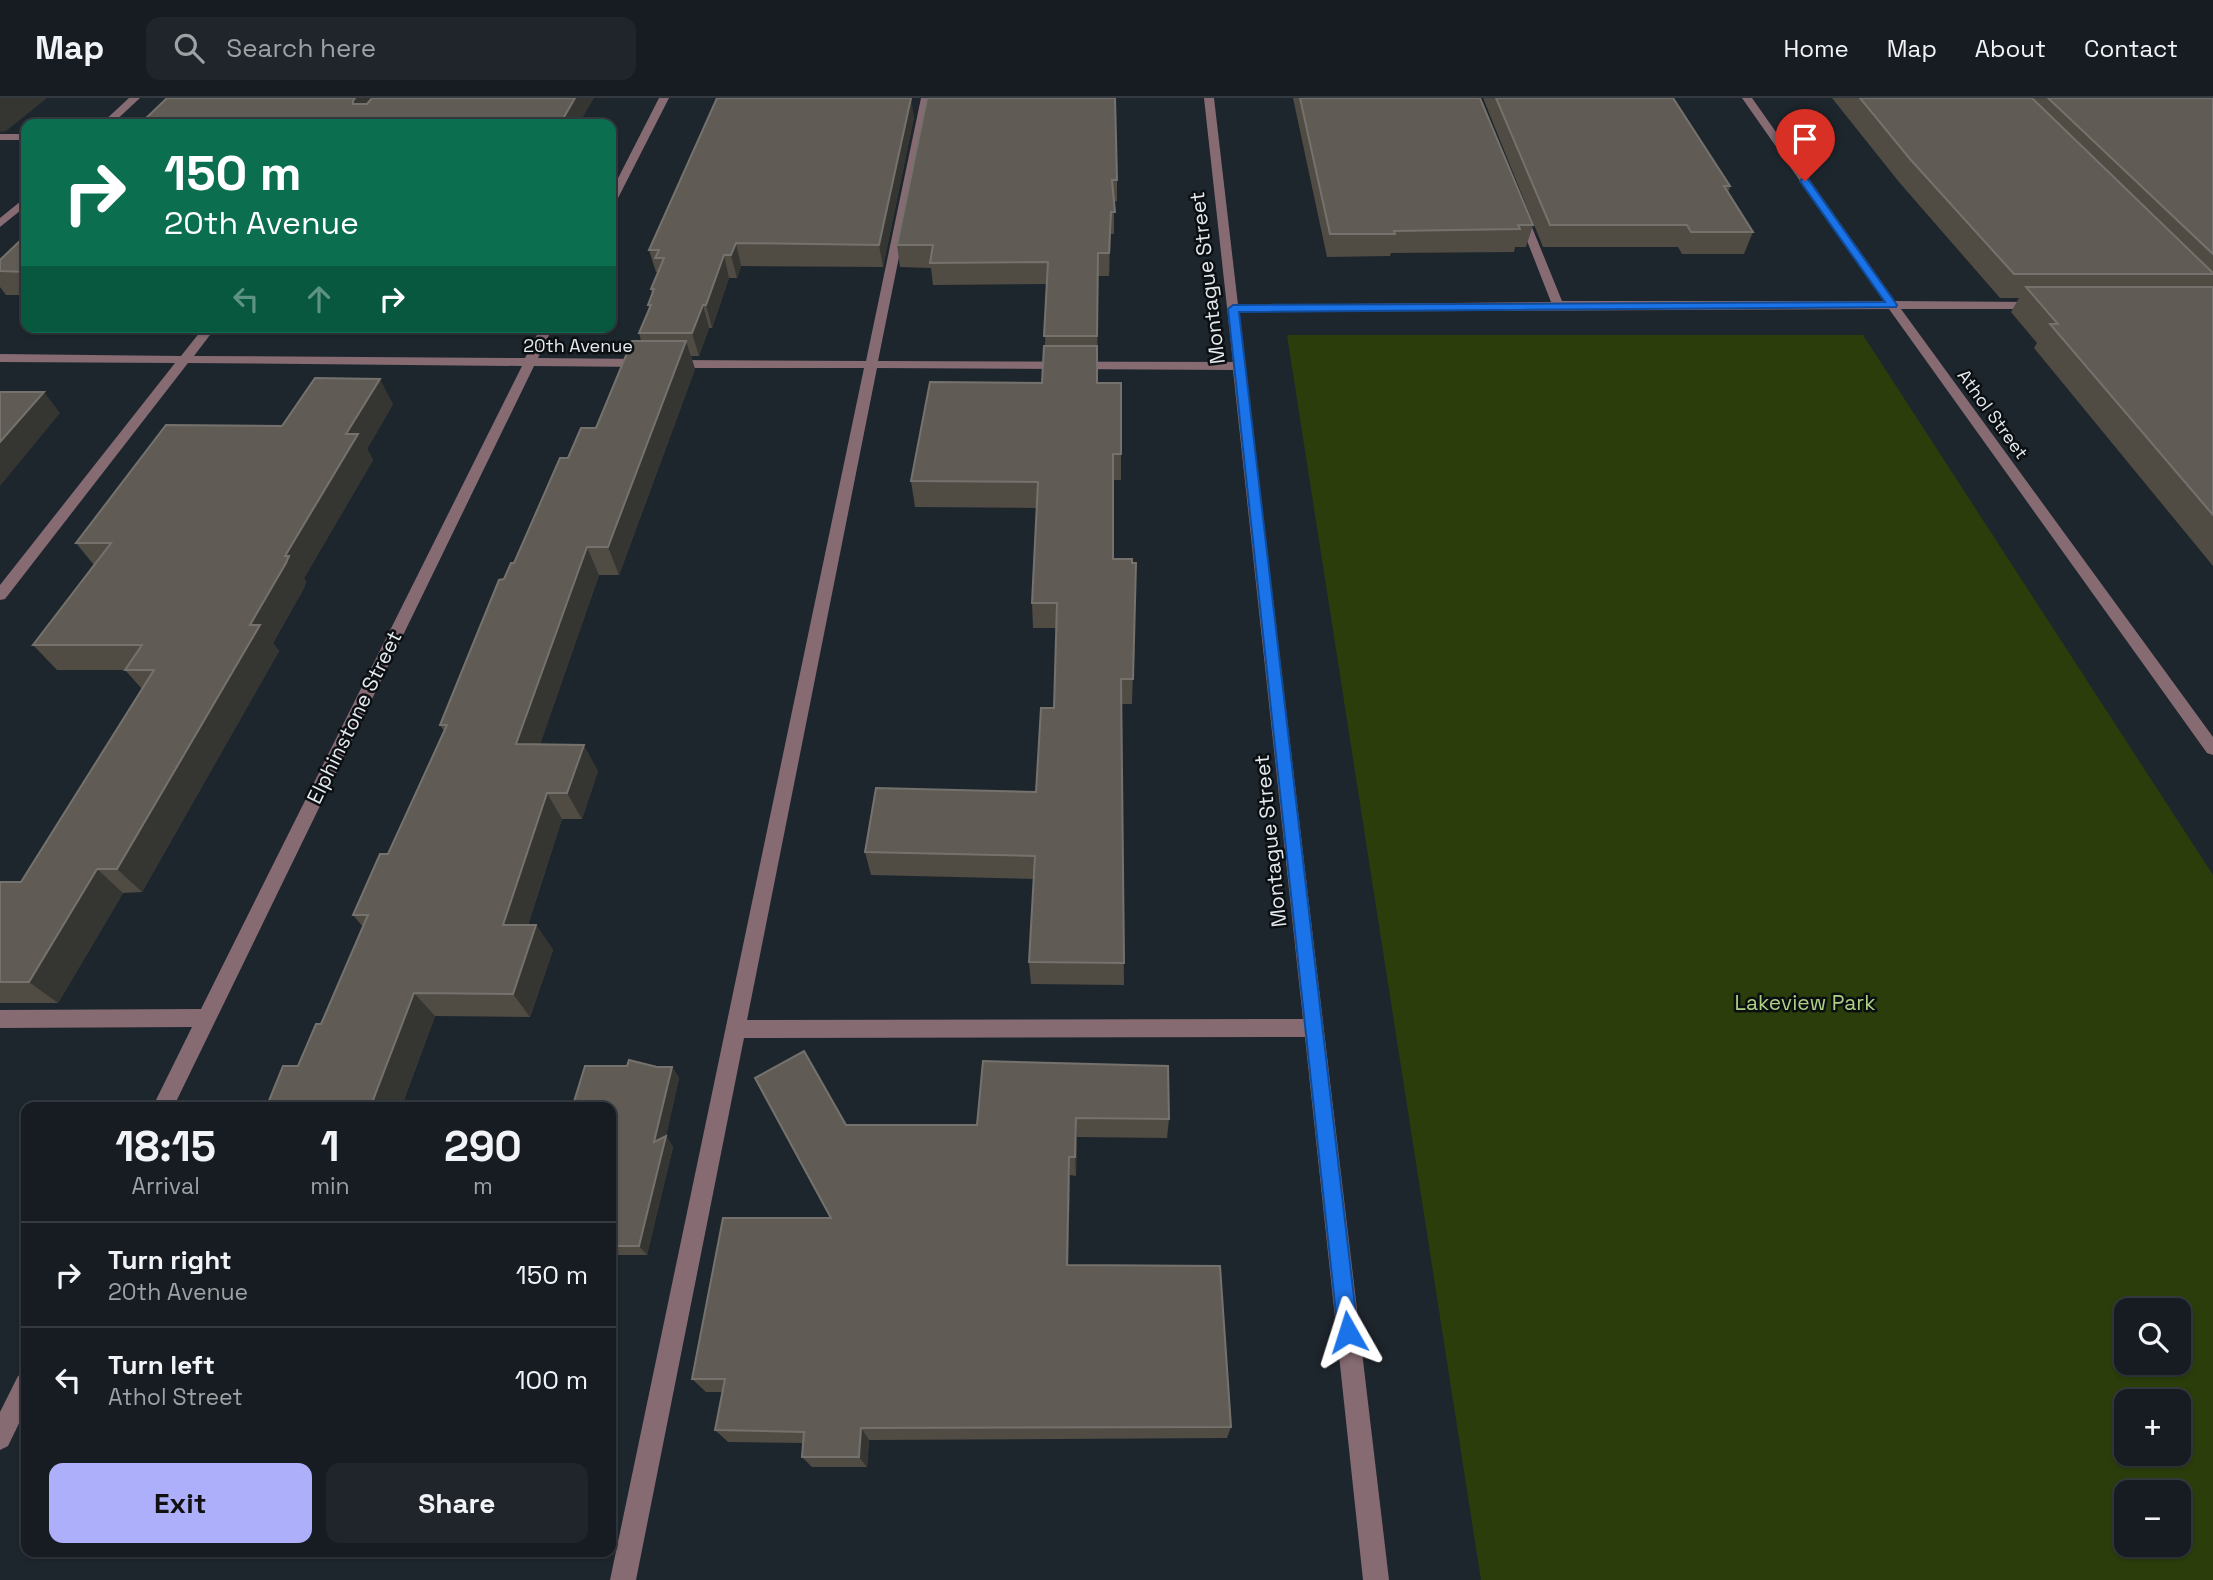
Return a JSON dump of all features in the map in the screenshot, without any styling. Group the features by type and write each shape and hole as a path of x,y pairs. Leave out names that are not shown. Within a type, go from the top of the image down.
{"street":[{"path":"112,119 135,98"},
{"path":"616,192 664,98"},
{"path":"623,1580 926,98"},
{"name":"Montague Street","path":"1209,98 1376,1580"},
{"name":"Athol Street","path":"1747,98 1892,305 2213,748"},
{"path":"0,137 21,137"},
{"path":"1517,201 1558,305"},
{"path":"0,224 21,205"},
{"path":"1233,309 1558,305 2045,305"},
{"path":"0,595 205,333"},
{"name":"Elphinstone Street","path":"165,1102 544,333"},
{"name":"20th Avenue","path":"0,358 183,362 1240,366"},
{"path":"0,1020 206,1018"},
{"path":"737,1030 1314,1028"},
{"path":"0,1438 21,1394"}],"green space":[{"name":"Lakeview Park","path":"1287,335 1863,335 2213,875 2213,1580 1481,1580"}],"building":[{"path":"167,98 355,98 353,104 367,104 372,98 575,98 563,119 145,119"},
{"path":"717,98 911,98 879,245 736,243 731,255 724,255 706,305 703,305 692,333 639,333 651,305 648,305 654,289 651,289 664,258 655,258 659,250 649,250"},
{"path":"927,98 1115,98 1117,180 1112,180 1115,212 1111,212 1109,253 1098,253 1097,336 1044,336 1048,262 930,263 933,245 897,245"},
{"path":"1300,98 1480,98 1533,225 1518,225 1520,229 1330,234"},
{"path":"1496,98 1673,98 1730,186 1724,186 1753,232 1691,232 1687,225 1550,225"},
{"path":"1860,98 2032,98 2213,274 2014,274 1910,159"},
{"path":"2048,98 2213,98 2213,254"},
{"path":"21,240 21,272 0,271 0,260"},
{"path":"2026,287 2213,287 2213,515 2050,324 2058,324"},
{"path":"632,341 686,341 608,547 587,547 516,744 584,745 567,793 547,793 503,925 536,925 513,994 414,993 372,1102 268,1102 283,1066 298,1066 316,1024 321,1024 368,915 353,915 380,854 388,854 447,725 440,725 499,580 504,579 511,563 514,563 560,458 568,458 581,428 596,428"},
{"path":"1044,346 1097,346 1097,383 1121,383 1121,454 1113,454 1113,559 1132,559 1132,563 1136,563 1133,679 1121,679 1124,963 1029,962 1035,856 865,852 876,788 1036,792 1041,708 1054,708 1057,603 1032,603 1038,482 911,481 930,382 1042,383"},
{"path":"315,378 380,379 346,434 358,434 285,556 289,556 286,563 250,625 260,625 117,869 97,869 29,982 0,982 0,882 21,882 154,670 125,670 142,645 33,645 111,543 76,543 166,425 282,426"},
{"path":"0,392 44,392 0,442"},
{"path":"804,1051 846,1125 977,1125 983,1061 1168,1066 1169,1119 1076,1118 1075,1157 1069,1157 1067,1265 1220,1266 1231,1427 861,1428 859,1457 802,1457 804,1432 715,1430 725,1379 692,1379 723,1218 831,1218 755,1078"},
{"path":"629,1060 657,1067 672,1067 654,1142 666,1136 639,1246 616,1246 616,1102 574,1102 585,1066 627,1066"}],"route":[{"path":"1348,1332 1233,309 1892,305 1805,181"}]}
